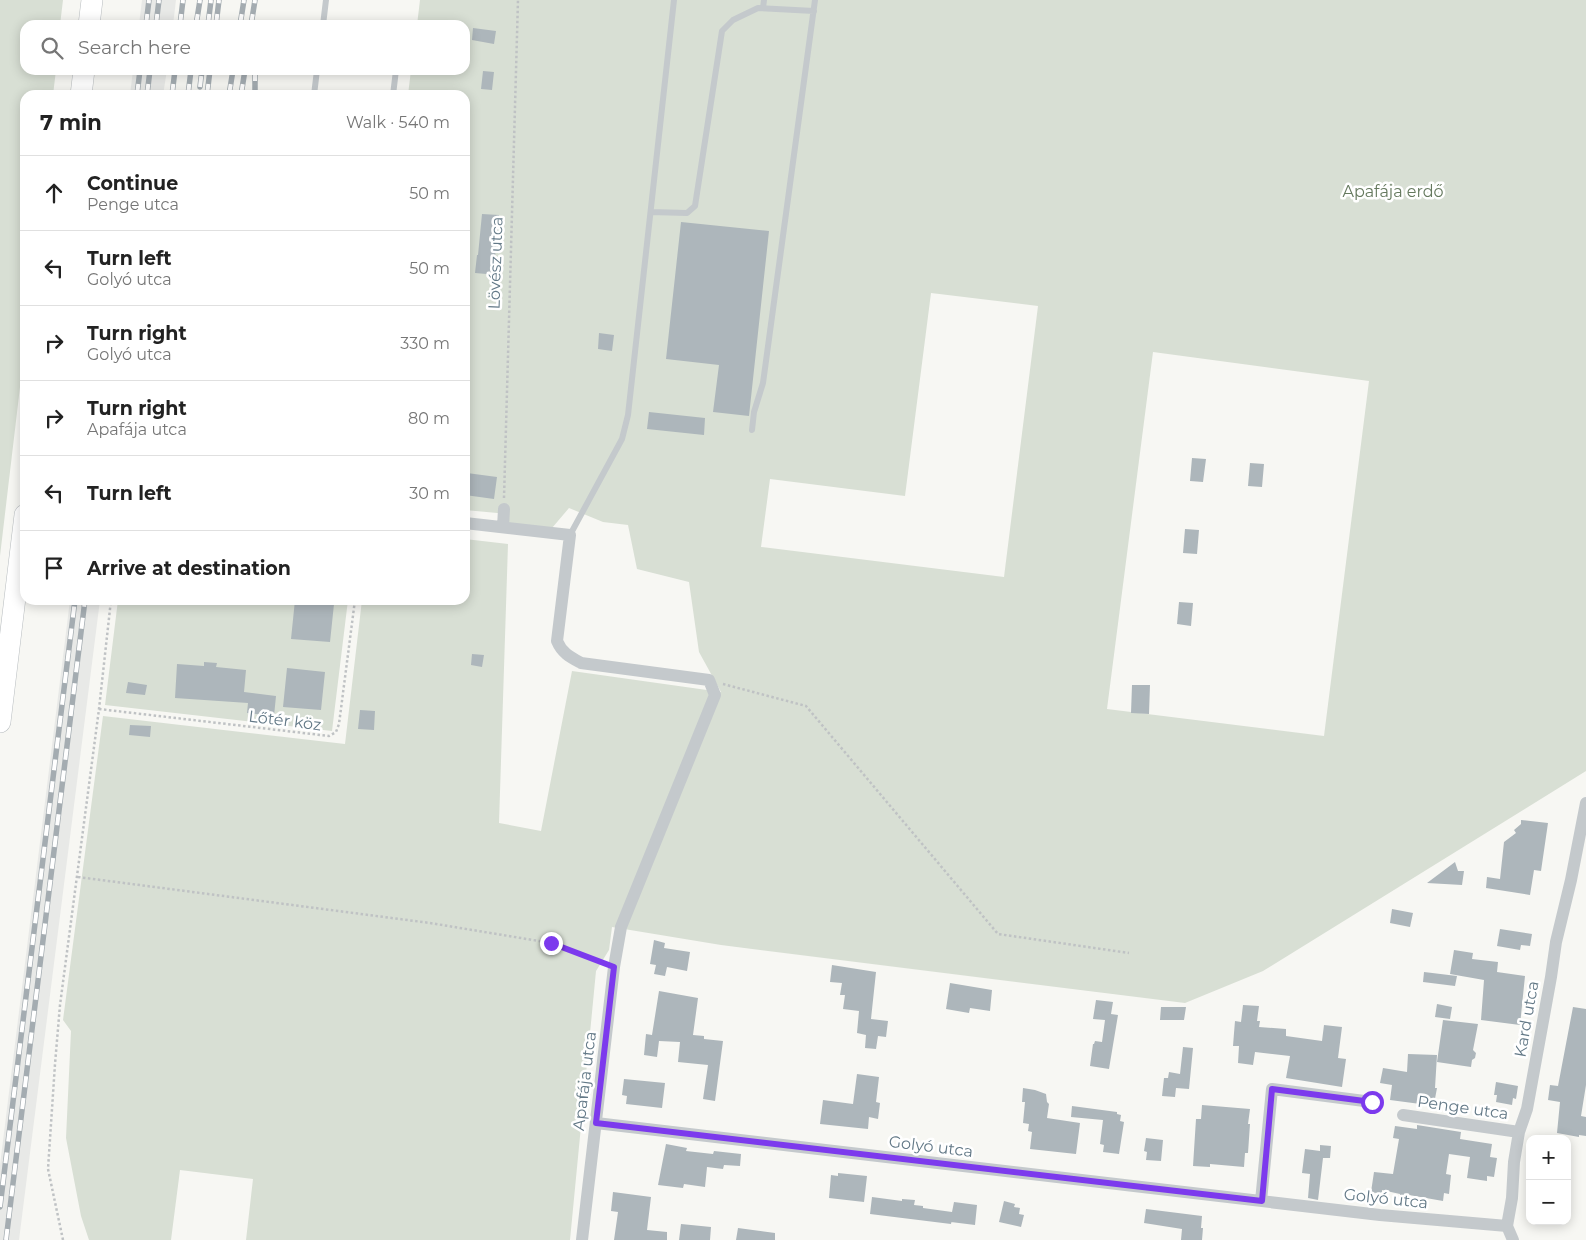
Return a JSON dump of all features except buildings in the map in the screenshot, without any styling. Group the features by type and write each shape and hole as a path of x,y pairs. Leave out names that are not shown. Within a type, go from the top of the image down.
{"main road":[{"path":"90,20 92,0"},
{"path":"82,90 83,75"},
{"path":"0,722 20,556"}],"street":[{"path":"503,527 504,509"},
{"path":"470,524 570,535 557,641 561,650 569,657 581,663 709,680"},
{"name":"Apafája utca","path":"582,1240 614,967 621,926 715,695 709,680"},
{"name":"Kard utca","path":"1507,1226 1519,1132 1527,1109 1551,977 1552,959 1571,880 1586,803"},
{"path":"1262,1201 1272,1089 1372,1102"},
{"name":"Penge utca","path":"1403,1115 1519,1132"},
{"name":"Golyó utca","path":"596,1123 1262,1201 1507,1226"},
{"path":"1507,1226 1513,1240"}],"lane":[{"path":"324,20 326,0"},
{"path":"570,535 622,439 628,415 674,0"},
{"path":"763,8 764,0"},
{"path":"752,430 754,412 763,382 815,0"},
{"path":"651,212 687,213 695,206 722,31 733,20 758,8 814,11"},
{"path":"315,90 316,75"},
{"path":"394,90 395,75"}],"path":[{"name":"Lövész utca","path":"504,509 518,0"},
{"path":"63,1240 48,1169 60,1005 78,878 110,605"},
{"name":"Lőtér köz","path":"99,709 329,736 336,732 339,724 354,605"},
{"path":"709,680 806,706 998,934 1129,953"},
{"path":"78,878 430,923 551,943 614,967"}],"shaded area":[{"path":"142,0 176,0 174,20 140,20"},
{"path":"132,75 166,75 164,90 131,90"},
{"path":"69,605 99,605 19,1240 0,1240 0,1165"}],"green space":[{"path":"0,0 63,0 61,20 20,20 20,75 55,75 54,90 20,90 20,387 0,556"},
{"name":"Apafája erdő","path":"420,0 1586,0 1586,771 1263,971 1185,1003 721,945 612,927 609,950 596,971 570,1240 246,1240 253,1179 180,1170 171,1240 89,1240 81,1216 66,1138 71,1031 63,1020 103,716 345,744 361,605 470,605 470,540 508,544 499,823 541,831 572,671 721,692 699,652 689,582 637,569 628,525 603,522 569,508 552,528 508,523 508,514 470,510 470,90 409,90 410,75 470,75 470,20 418,20","holes":["931,293 1038,306 1004,577 761,547 770,479 905,496","1153,352 1369,381 1324,736 1107,709"]},
{"path":"117,605 347,605 332,731 105,705"}],"railway":[{"path":"147,20 149,0"},
{"path":"157,20 159,0"},
{"path":"181,20 183,0"},
{"path":"197,20 200,0"},
{"path":"209,20 211,0"},
{"path":"217,20 219,0"},
{"path":"241,20 244,0"},
{"path":"252,20 255,0"},
{"path":"138,90 139,75"},
{"path":"148,90 149,75"},
{"path":"173,90 174,75"},
{"path":"189,90 190,75"},
{"path":"200,87 201,75"},
{"path":"208,90 209,75"},
{"path":"230,90 232,75"},
{"path":"242,90 244,75"},
{"path":"255,75 255,90"},
{"path":"0,1207 74,605"},
{"path":"6,1240 84,605"}],"route":[{"path":"551,943 614,967 596,1123 1262,1201 1272,1089 1372,1102"}]}
